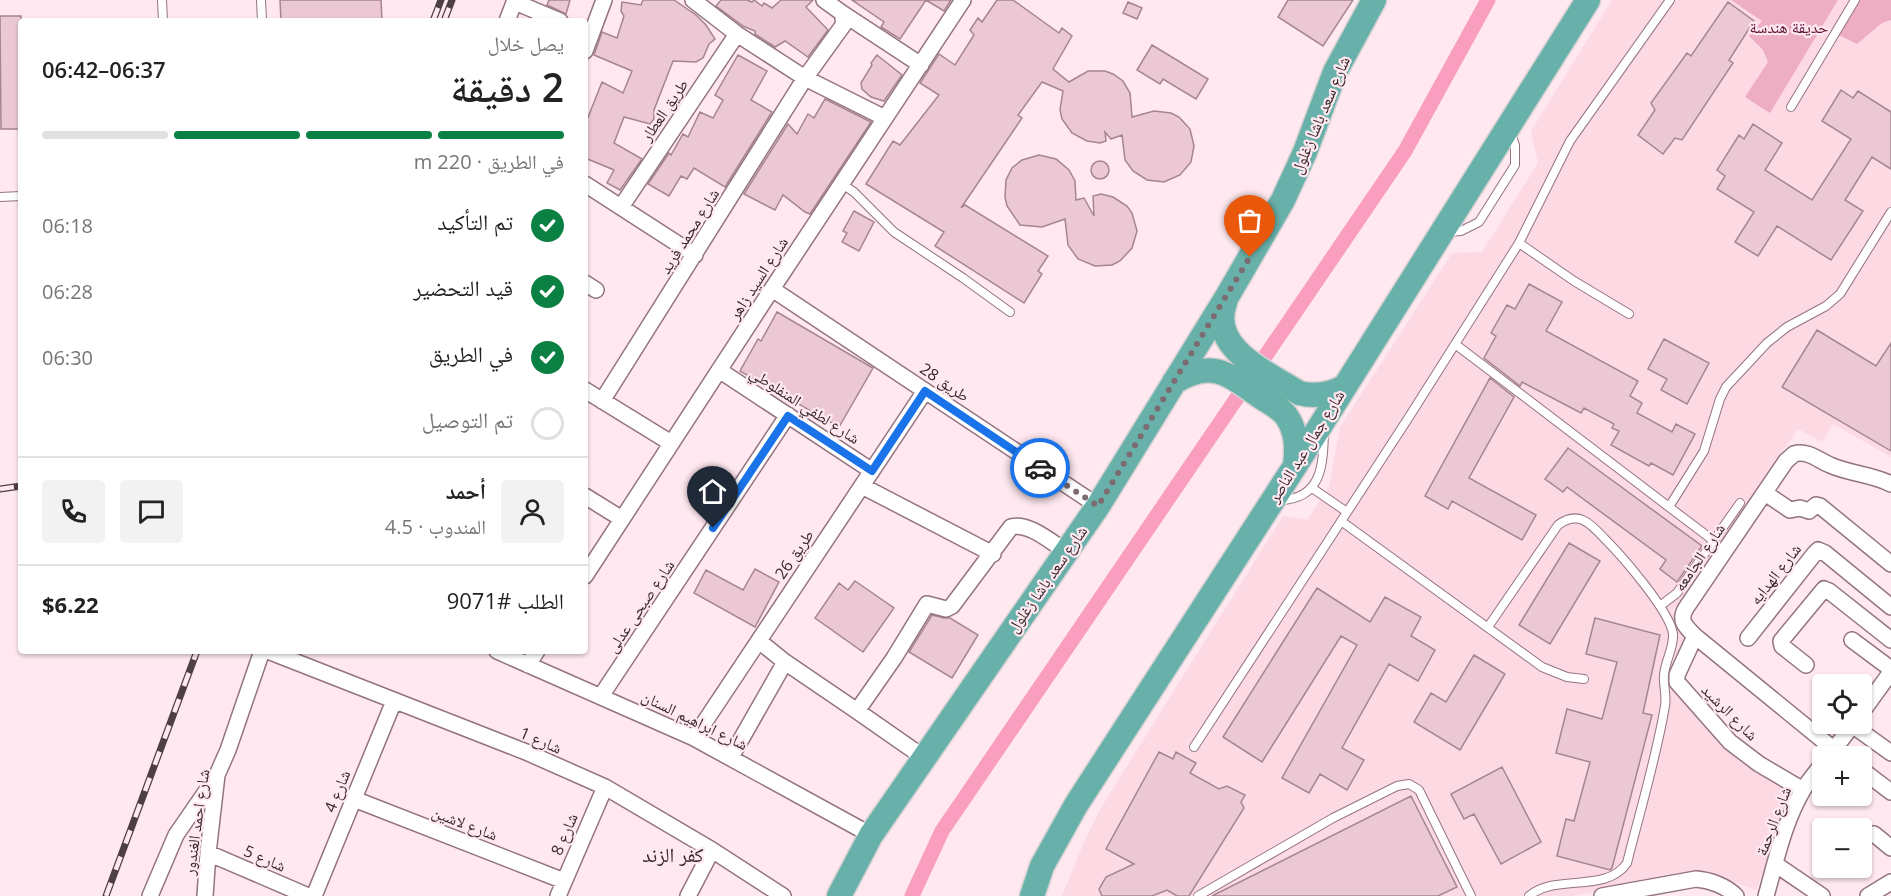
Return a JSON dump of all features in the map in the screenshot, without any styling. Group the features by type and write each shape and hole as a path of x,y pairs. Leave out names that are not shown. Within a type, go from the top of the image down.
{"highway":[{"name":"شارع سعد باشا زغلول","path":"839,896 871,835 1098,506 1228,295 1283,200 1305,152 1335,72 1374,0"},
{"name":"شارع جمال عبد الناصر","path":"1035,894 1042,866 1076,805 1295,466 1588,0"},
{"path":"1228,295 1223,306 1222,319 1229,343 1231,362 1286,414 1296,444 1295,466"},
{"path":"1231,362 1308,395 1327,394 1344,387"},
{"path":"1174,382 1194,373 1215,370 1231,362"}],"street":[{"path":"589,31 604,0"},
{"path":"693,0 737,34 805,78 885,118"},
{"path":"824,0 921,65"},
{"name":"شارع السيد زاهر","path":"588,571 963,0"},
{"path":"508,18 515,1 553,18"},
{"name":"شارع محمد فريد","path":"602,402 805,78 844,24 842,13"},
{"name":"طريق العطار","path":"621,207 737,34"},
{"path":"588,186 695,255"},
{"name":"طريق 28","path":"772,289 1098,506"},
{"name":"شارع لطفي المنفلوطي","path":"719,370 872,471"},
{"name":"طريق 26","path":"694,738 925,391"},
{"path":"588,392 671,443"},
{"name":"شارع صبحى عدلى","path":"601,696 788,416"},
{"name":"شارع الجامعه","path":"1826,746 1695,636 1683,622 1683,612 1790,457 1799,453 1809,454 1839,469 1877,478 1891,484"},
{"path":"862,486 993,554"},
{"path":"1765,493 1790,510 1800,508 1809,511 1816,505 1820,506 1891,564"},
{"path":"588,497 622,519"},
{"path":"857,711 894,658 927,604 946,609 952,606 993,554 1008,530 1017,526 1026,527 1067,552"},
{"name":"شارع الهدايه","path":"1748,638 1818,550 1825,553 1891,607"},
{"path":"1806,664 1782,646 1781,641 1824,589 1891,640"},
{"name":"شارع الرشيد","path":"1695,636 1677,675 1677,682 1730,742 1759,764 1803,790"},
{"path":"1852,640 1891,673 1872,699"},
{"path":"759,641 785,662 923,757"},
{"name":"شارع احمد الغندور","path":"205,896 217,774 228,750 261,654"},
{"name":"شارع 1","path":"276,654 526,752 604,787 712,850 783,896"},
{"name":"شارع ابراهيم السنان","path":"504,654 694,738 871,835"},
{"path":"528,665 535,654"},
{"path":"731,757 785,662"},
{"name":"شارع 4","path":"314,896 394,701"},
{"path":"1871,734 1891,753"},
{"path":"150,896 176,835 217,774"},
{"name":"شارع الرحمة","path":"1766,896 1784,834 1803,790 1812,778"},
{"path":"1872,778 1891,792"},
{"name":"شارع 8","path":"558,896 604,787"},
{"name":"شارع لاشين","path":"354,799 564,881"},
{"path":"1874,834 1891,848"},
{"path":"688,896 712,850"},
{"name":"شارع 5","path":"208,853 309,896"},
{"path":"1775,864 1822,896"},
{"path":"1602,896 1676,889 1696,879 1728,889 1736,896"},
{"path":"1868,896 1891,882"}],"lane":[{"path":"162,0 163,18"},
{"path":"261,0 262,18"},
{"path":"1194,747 1518,243 1570,141 1670,0"},
{"path":"1791,107 1855,0"},
{"path":"842,184 854,192 894,232 1010,312"},
{"path":"0,197 18,196"},
{"path":"1669,507 1704,451 1726,387 1767,343 1787,327 1826,306 1840,294 1891,212"},
{"path":"1518,243 1629,314"},
{"path":"1455,344 1714,541"},
{"path":"1273,500 1295,498 1312,488 1322,465 1325,417"},
{"path":"1312,488 1347,512"},
{"path":"1660,606 1677,593 1740,503"},
{"path":"1488,627 1558,525 1566,519 1578,518 1589,522 1617,550 1660,606 1673,635 1664,673 1666,704 1627,863 1621,872 1611,877 1553,886 1529,896"},
{"path":"1341,521 1542,667 1567,677 1584,679"},
{"path":"1198,896 1334,818 1396,786 1410,784 1419,790 1471,896"}],"shaded area":[{"path":"1612,0 1891,0 1891,457 1833,424 1822,442 1798,429 1672,612 1689,635 1664,673 1681,692 1797,789 1756,890 1706,872 1573,896 1062,896 1084,842 1102,806 1283,516 1307,520 1329,487 1340,427 1452,253 1482,252 1538,163 1531,131"}],"green space":[{"name":"حديقة هندسة","path":"1731,0 1838,0 1770,113 1745,97 1768,62 1763,50 1749,36 1762,21"},
{"name":"حديقة هندسة","path":"1860,0 1891,0 1891,20 1882,23 1857,44 1839,35"}],"building":[{"path":"280,0 381,0 382,18 281,18"},
{"path":"549,0 570,0 566,14 547,5"},
{"path":"643,0 674,0 696,15 715,39 709,44 703,58 696,62 673,61 654,110 654,119 650,124 624,117 614,143 642,159 620,190 607,183 614,170 588,159 588,117 602,82 623,93 632,71 594,55 602,32 617,38 624,16 621,11 622,2 641,5"},
{"path":"721,0 752,2 754,0 762,6 764,3 772,8 781,0 813,0 806,7 828,30 808,57 785,41 775,47 755,34 755,31 743,26 716,6"},
{"path":"852,0 926,0 900,39 881,27 884,22"},
{"path":"926,0 951,0 944,11"},
{"path":"997,0 1013,0 1059,33 1062,28 1072,36 1053,69 1069,82 1088,71 1105,71 1113,74 1123,81 1130,93 1132,117 1154,111 1171,113 1179,117 1190,129 1194,146 1191,162 1180,175 1164,182 1147,180 1133,171 1125,160 1122,135 1111,139 1105,132 1106,141 1100,143 1087,141 1072,133 1062,119 1060,110 1063,91 1042,82 1018,115 1022,118 961,208 965,205 1048,256 1038,271 1042,274 1024,303 935,246 944,232 866,184 893,141 900,145 939,95 920,83 939,54 955,65 974,35 970,30 978,18 982,22"},
{"path":"1288,0 1353,0 1323,46 1278,17"},
{"path":"1128,2 1142,8 1137,19 1123,13"},
{"path":"1728,2 1754,21 1729,60 1733,63 1682,140 1675,138 1663,154 1638,135 1655,110 1651,103 1687,53 1691,56"},
{"path":"0,16 21,16 18,18 18,129 1,129"},
{"path":"1152,45 1208,79 1196,99 1163,79 1160,84 1137,70"},
{"path":"738,55 767,71 751,100 772,112 725,187 694,168 687,179 681,176 669,196 648,184 669,153 671,155 683,134 688,137 700,112 713,118 723,100 715,95"},
{"path":"877,55 902,75 884,101 871,97 862,89 861,83"},
{"path":"1841,90 1853,98 1858,91 1891,112 1891,169 1872,157 1845,200 1863,211 1831,260 1777,226 1758,256 1735,242 1754,212 1717,189 1725,176 1717,170 1739,135 1744,139 1753,124 1782,143 1765,170 1812,200 1851,139 1822,121"},
{"path":"825,99 871,122 810,214 783,195 775,210 744,194 788,124 797,134 808,114 814,118"},
{"path":"1039,155 1056,159 1069,170 1075,181 1076,200 1084,198 1094,216 1093,196 1101,194 1113,197 1127,206 1132,213 1137,231 1132,248 1120,261 1112,265 1095,266 1078,259 1068,245 1065,219 1042,227 1020,225 1007,206 1006,180 1012,168 1022,160"},
{"path":"1100,161 1106,164 1109,170 1106,176 1100,179 1094,176 1091,170 1094,164"},
{"path":"854,211 874,222 859,251 842,242 847,233 843,231"},
{"path":"1529,284 1562,302 1546,331 1638,381 1630,396 1642,403 1637,413 1672,432 1676,424 1695,434 1673,475 1651,463 1649,466 1611,445 1619,431 1612,428 1614,424 1584,408 1581,413 1522,382 1520,386 1484,358 1496,336 1491,333 1507,305 1515,309"},
{"path":"777,312 873,368 839,427 740,371 758,339 761,341"},
{"path":"1817,330 1876,366 1891,343 1891,451 1782,387"},
{"path":"1664,339 1709,363 1687,404 1661,390 1667,379 1648,369"},
{"path":"1490,378 1514,397 1469,478 1536,515 1522,540 1452,501 1448,509 1425,496"},
{"path":"1568,448 1702,546 1677,582 1660,569 1666,560 1567,487 1563,492 1545,479"},
{"path":"1569,543 1600,561 1550,644 1519,625"},
{"path":"755,569 779,582 755,627 694,593 706,570 743,590"},
{"path":"855,581 894,608 863,652 815,618 839,583 848,590"},
{"path":"1317,588 1370,622 1385,597 1421,617 1411,636 1435,650 1418,681 1389,664 1342,748 1364,760 1347,790 1320,774 1309,793 1282,778 1357,645 1341,636 1262,762 1223,737"},
{"path":"932,615 950,618 978,635 952,678 909,652"},
{"path":"1595,618 1660,635 1643,713 1652,715 1610,870 1557,856 1566,819 1574,821 1590,762 1556,753 1567,709 1602,719 1617,662 1586,654"},
{"path":"1474,655 1505,674 1460,750 1414,722 1431,693 1446,702"},
{"path":"1159,752 1173,759 1176,752 1196,763 1190,773 1219,789 1227,786 1245,795 1241,802 1244,808 1189,896 1177,896 1167,890 1152,896 1102,896 1099,889 1106,877 1134,864 1106,849"},
{"path":"1502,767 1541,842 1501,864 1474,814 1464,819 1451,794"},
{"path":"1411,796 1457,887 1438,896 1212,896"}],"waterway":[{"path":"912,896 942,831 1405,151 1488,0"}],"railway":[{"path":"434,18 441,0"},
{"path":"445,18 452,0"},
{"path":"0,489 18,486"},
{"path":"106,896 196,654"}],"way so far":[{"path":"1040,468 1098,506 1250,257"}],"district":[{"name":"كفر الزند","path":"673,854"}],"route":[{"path":"713,528 788,416 872,471 925,391 1040,468"}]}
